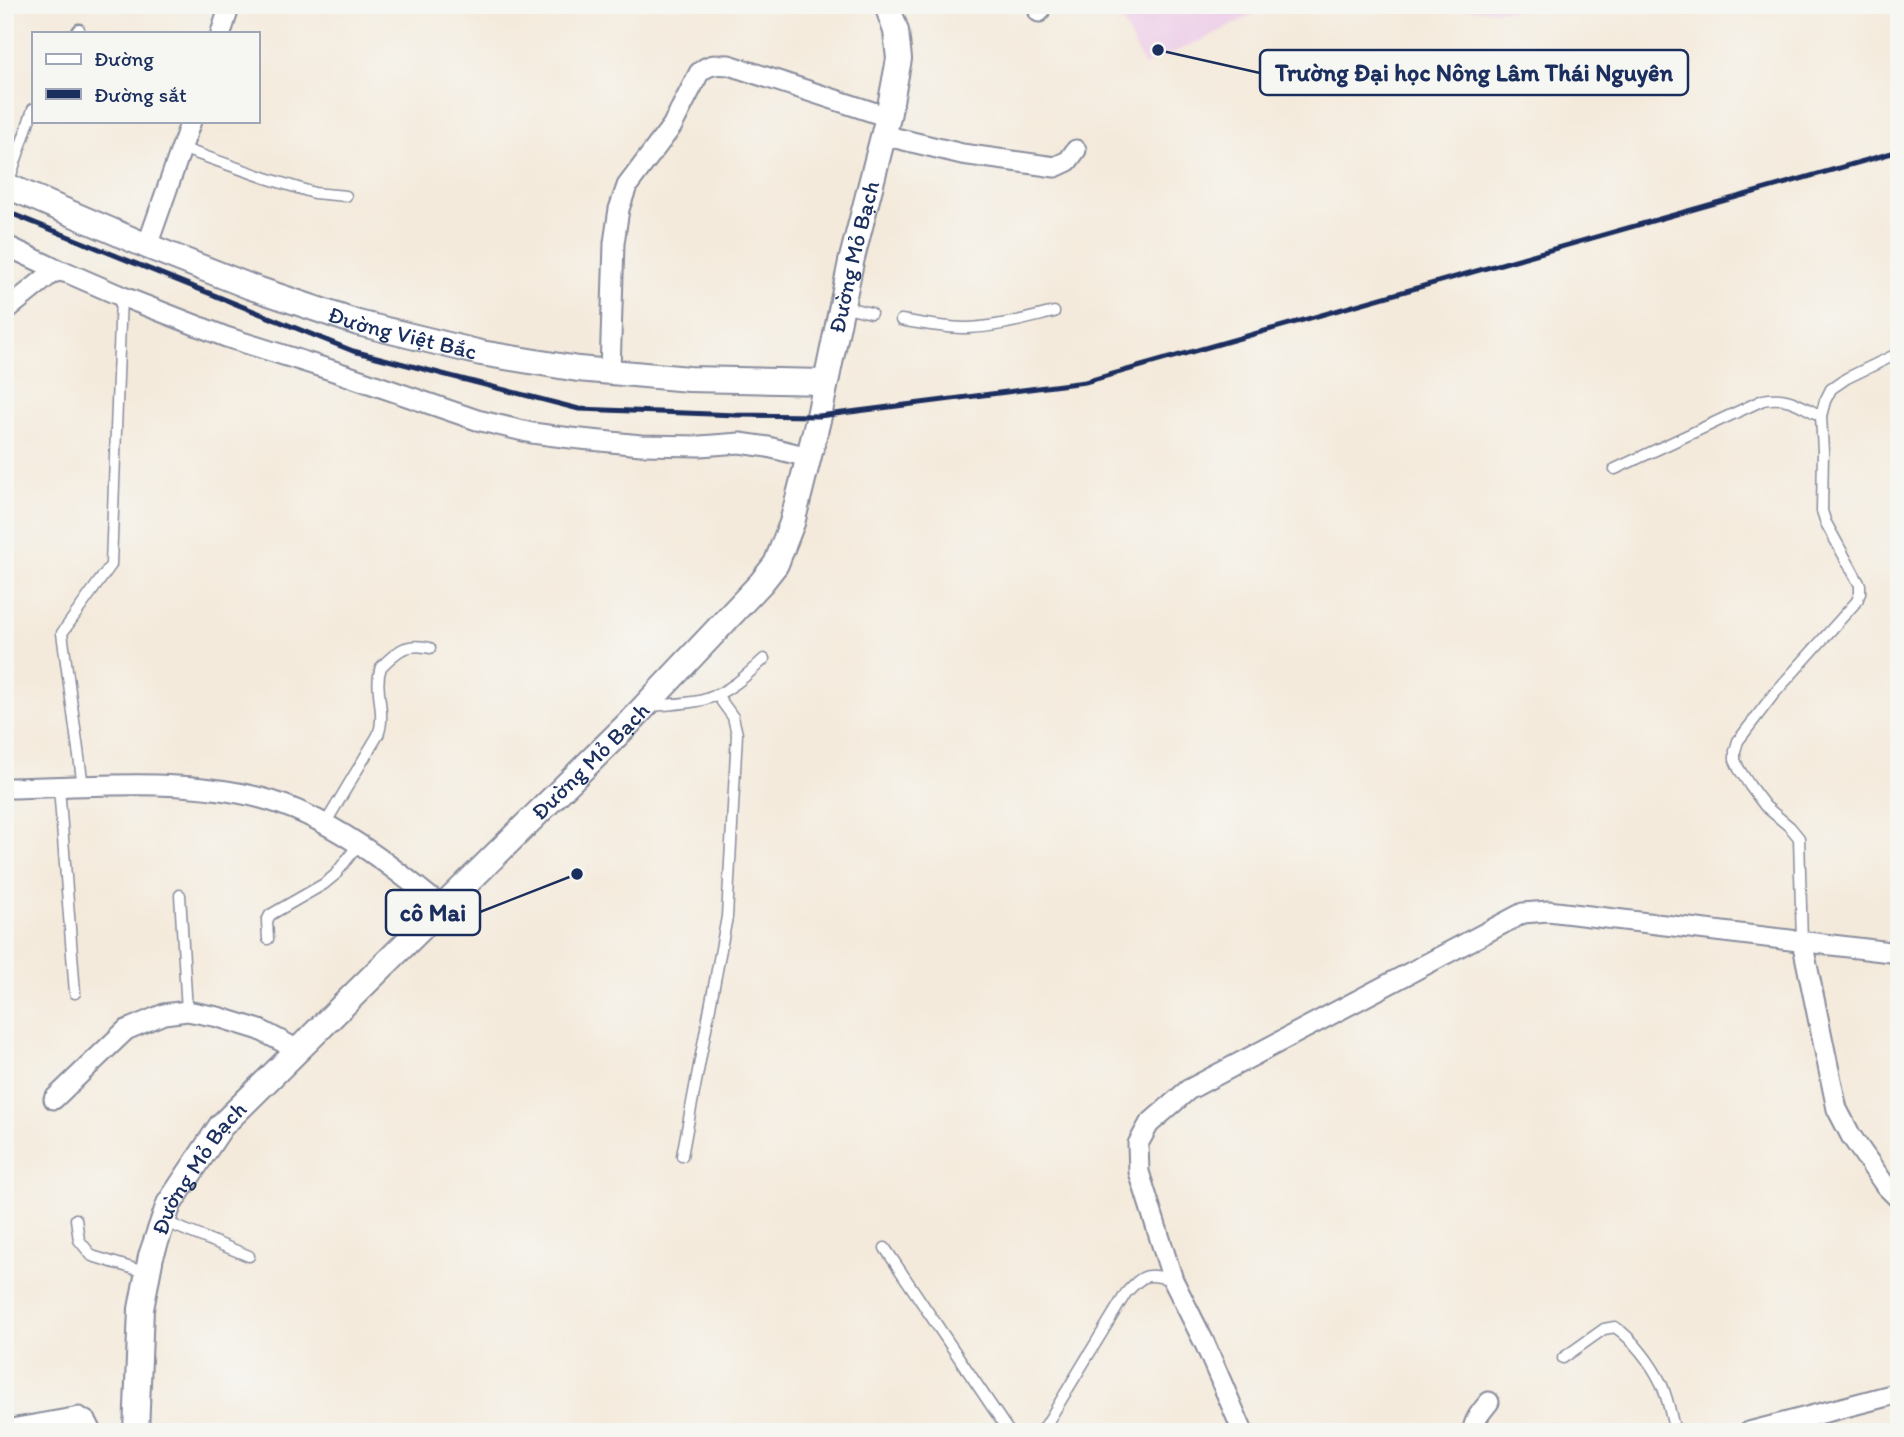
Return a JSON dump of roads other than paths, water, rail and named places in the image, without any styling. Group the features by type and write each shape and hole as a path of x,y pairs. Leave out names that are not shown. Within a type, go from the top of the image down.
{"street":[{"path":"221,32 230,5"},
{"name":"Đường Mỏ Bạch","path":"136,1432 141,1309 151,1256 169,1204 221,1126 643,707 776,564 792,523 899,59 895,31 887,5"},
{"path":"610,372 614,243 619,209 627,186 672,126 699,73 705,67 729,65 962,154 1055,167 1068,161 1076,150"},
{"path":"147,246 191,122"},
{"name":"Đường Việt Bắc","path":"6,186 251,287 358,323 481,354 579,369 689,379 825,382"},
{"path":"5,245 121,296 226,337 477,420 532,433 641,445 700,446 740,443 808,457"},
{"path":"5,311 52,273 61,271"},
{"path":"5,788 158,786 209,789 262,798 325,824 400,872 443,908"},
{"path":"1243,1432 1205,1344 1173,1280 1139,1172 1139,1144 1149,1124 1188,1090 1522,913 1548,911 1899,953"},
{"path":"1802,942 1837,1109 1851,1136 1885,1185 1899,1199"},
{"path":"54,1099 126,1030 164,1014 187,1010 218,1017 260,1030 298,1050"},
{"path":"1749,1432 1899,1392"},
{"path":"1473,1432 1476,1419 1489,1402"},
{"path":"5,1430 79,1417 87,1422 92,1432"}],"lane":[{"path":"6,186 32,112"},
{"path":"181,148 314,193 346,196"},
{"path":"83,787 62,633 111,565 121,296"},
{"path":"842,306 871,313"},
{"path":"901,320 943,327 970,328 998,325 1054,312"},
{"path":"1802,942 1799,838 1796,832 1765,806 1750,786 1735,760 1735,751 1738,741 1765,705 1857,601 1860,585 1822,511 1821,416 1831,389 1847,378 1899,353"},
{"path":"1615,469 1763,400 1777,397 1792,401 1821,416"},
{"path":"325,824 382,727 377,682 380,667 407,647 415,645 430,648"},
{"path":"643,707 701,700 718,695 740,681 764,659"},
{"path":"682,1156 727,917 737,734 733,717 718,695"},
{"path":"59,787 75,993"},
{"path":"268,939 267,921 270,915 329,879 358,845"},
{"path":"180,895 187,1010"},
{"path":"76,1219 79,1240 92,1256 148,1273"},
{"path":"163,1221 249,1256"},
{"path":"885,1248 1010,1432"},
{"path":"1039,1432 1046,1425 1126,1293 1138,1279 1153,1274 1173,1280"},
{"path":"1563,1358 1604,1329 1615,1327 1623,1332 1648,1362 1661,1383 1675,1432"}],"railway":[{"path":"5,211 353,351 579,409 819,416 1085,382 1899,151"}],"place":[{"name":"Trường Đại học Nông Lâm Thái Nguyên","path":"1158,50"},
{"name":"cô Mai","path":"577,874"}]}
